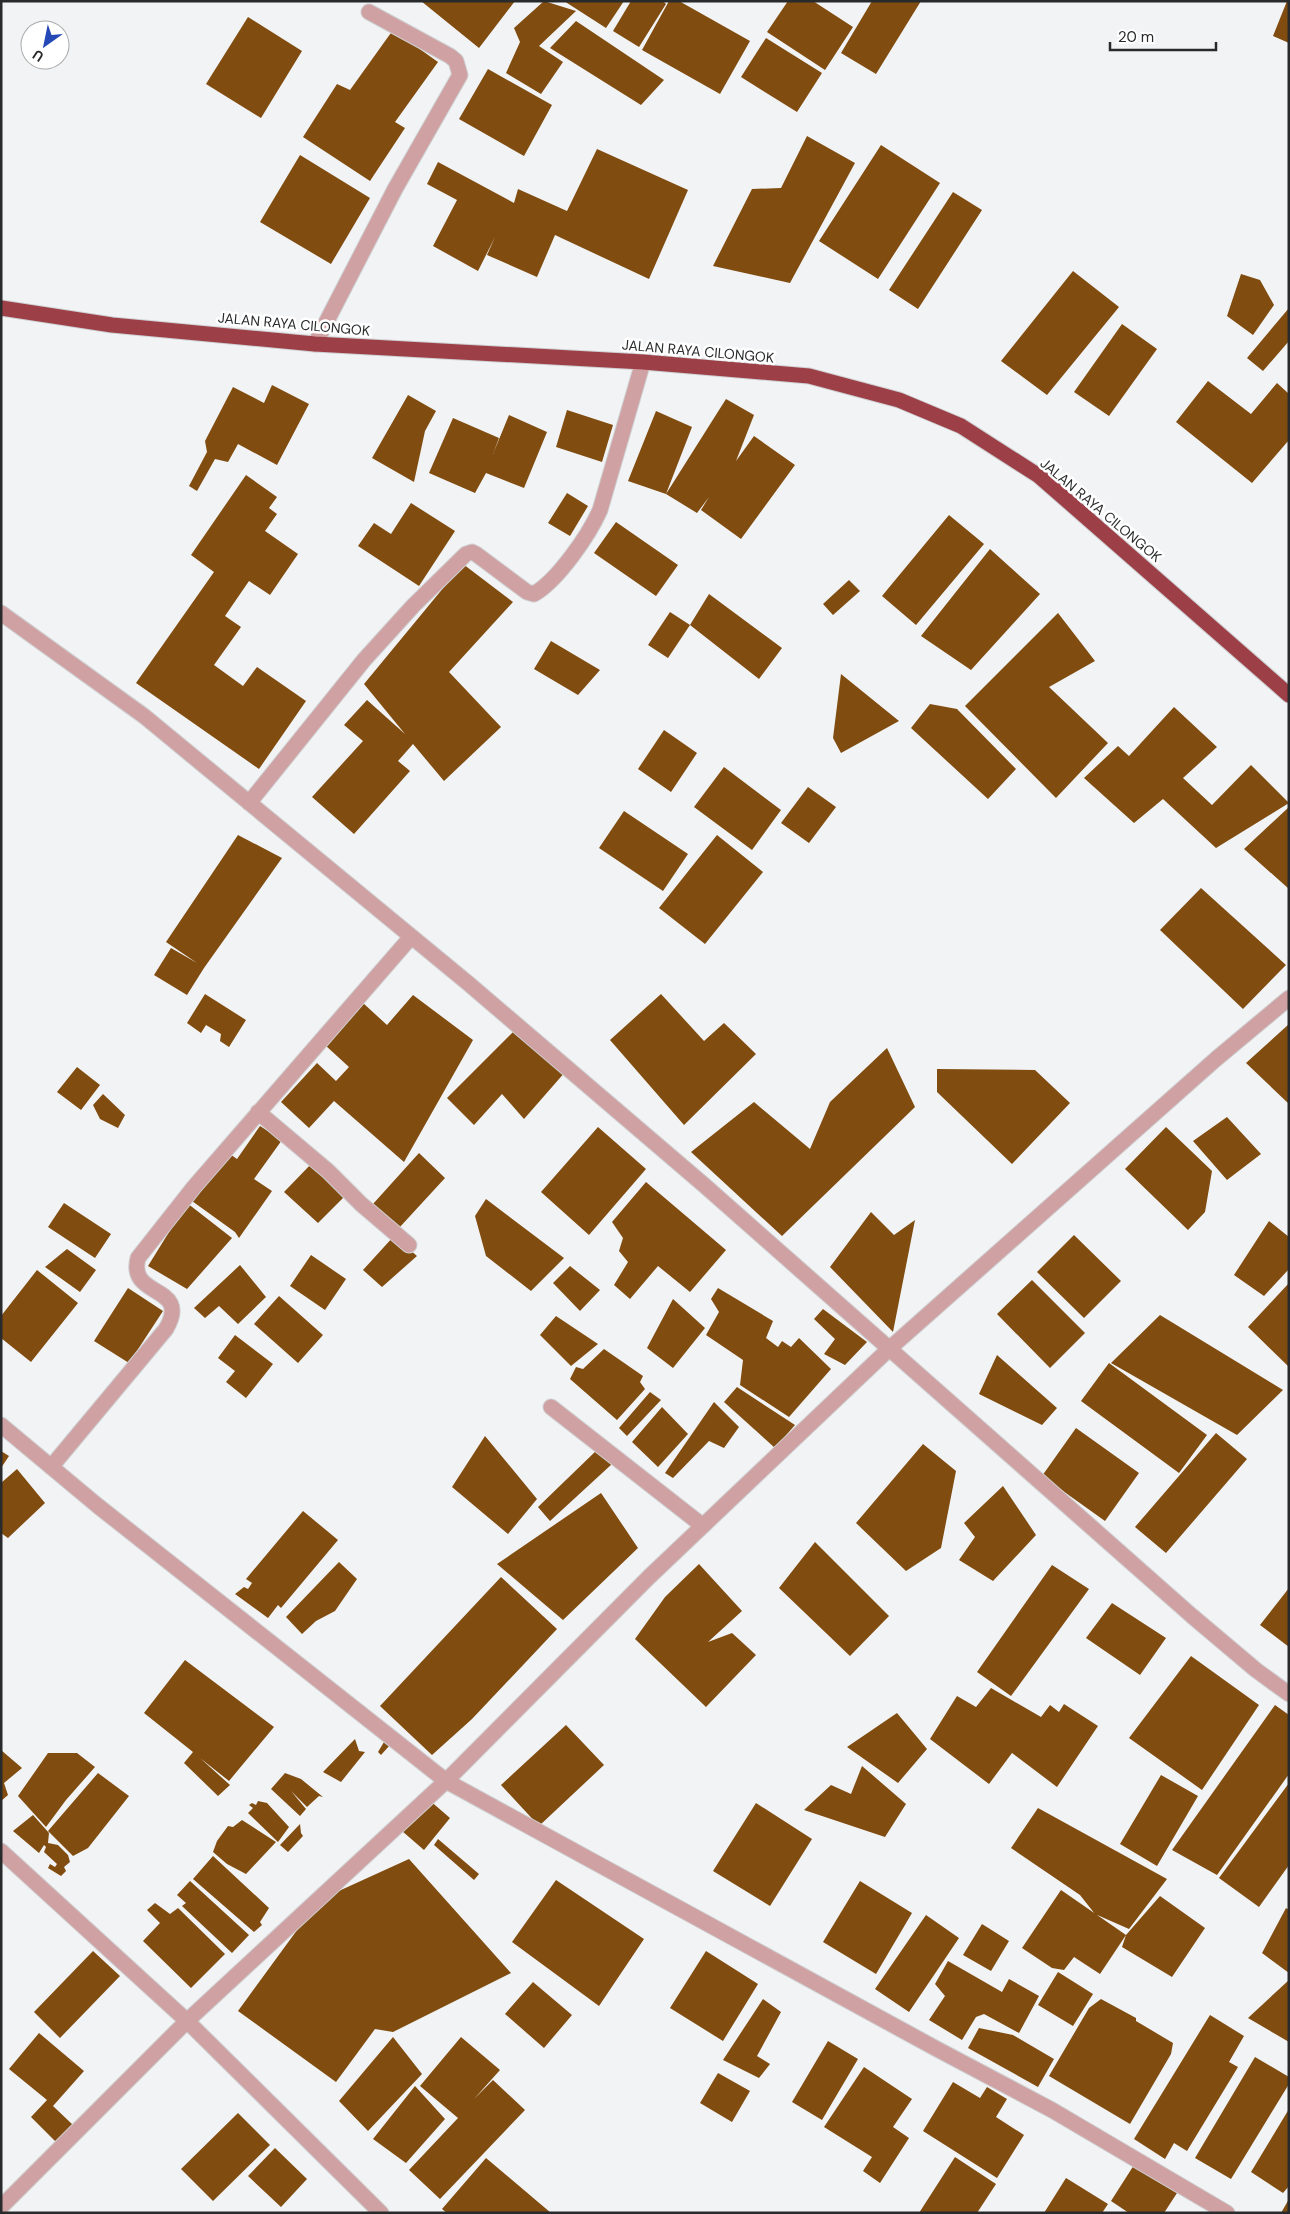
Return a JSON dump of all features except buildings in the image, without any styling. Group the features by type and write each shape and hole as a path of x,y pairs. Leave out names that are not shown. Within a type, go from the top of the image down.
{"highway":[{"name":"JALAN RAYA CILONGOK","path":"1,308 112,325 315,344 644,362 809,376 899,400 961,426 1039,476 1289,695"}],"street":[{"path":"315,344 395,189 460,75 456,61 450,56 370,12"},
{"path":"249,804 364,660 413,606 466,554 472,552 476,554 528,592 534,594 562,567 592,528 600,510 644,362"},
{"path":"1,613 144,716 411,937 604,1099 1192,1616 1256,1670 1289,1694"},
{"path":"51,1467 166,1329 172,1318 174,1310 170,1302 142,1282 137,1274 135,1267 138,1258 258,1112 411,937"},
{"path":"1,2207 187,2021 446,1781 649,1577 889,1350 1216,1059 1289,998"},
{"path":"258,1112 328,1171 379,1220 409,1245"},
{"path":"551,1407 703,1526"},
{"path":"1,1425 51,1467 446,1781 926,2044 1052,2110 1227,2213"},
{"path":"1,1851 187,2021 380,2213"}]}
